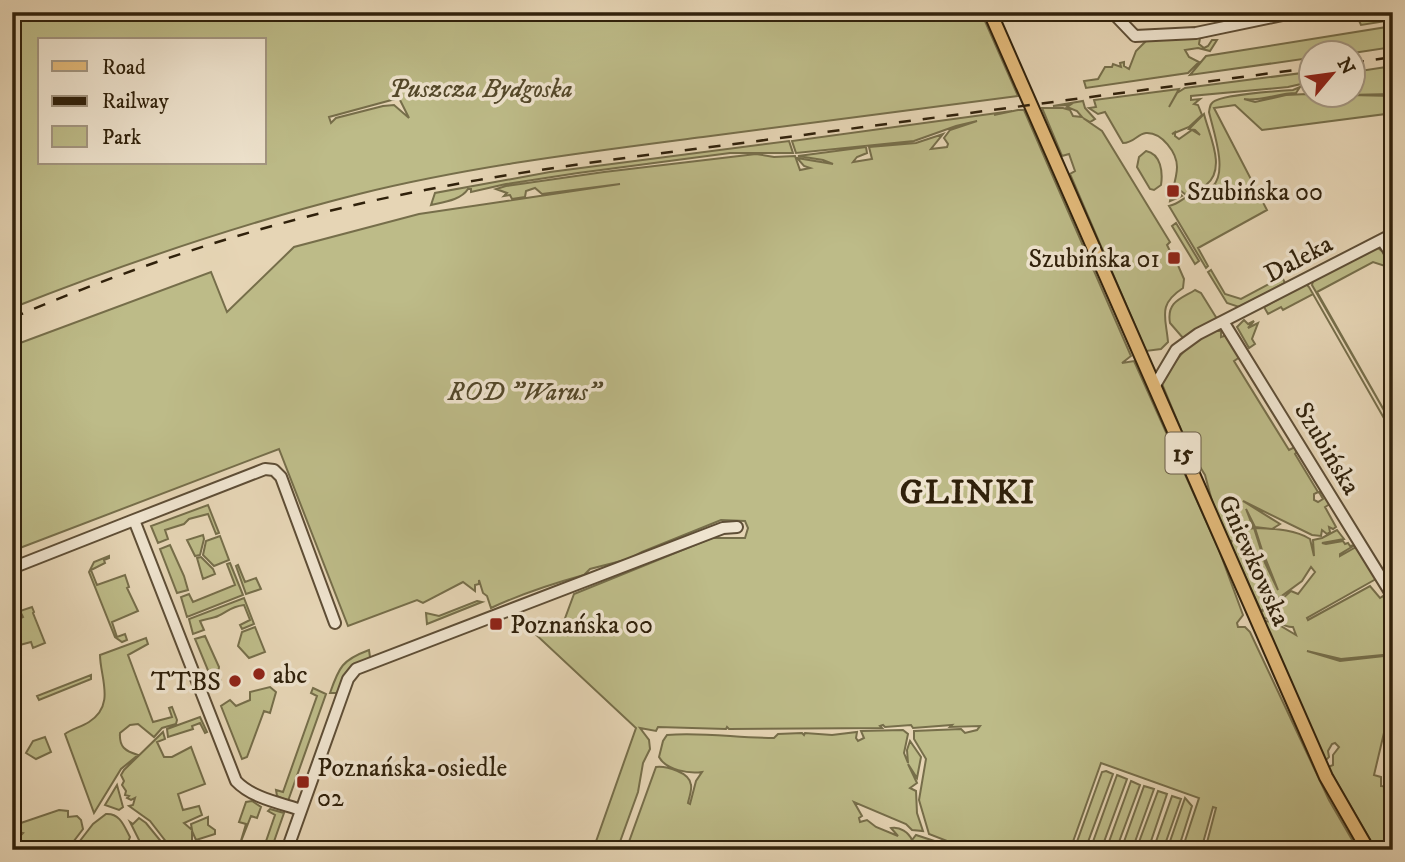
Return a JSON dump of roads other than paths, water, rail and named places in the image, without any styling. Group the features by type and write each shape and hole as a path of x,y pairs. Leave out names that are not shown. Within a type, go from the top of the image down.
{"main road":[{"name":"Gniewkowska","path":"990,12 1326,777 1368,850"}],"street":[{"path":"1112,12 1135,36 1196,33 1297,12"},
{"name":"Daleka","path":"1154,387 1177,350 1198,334 1393,234"},
{"path":"1381,240 1393,257"},
{"name":"Szubińska","path":"1224,323 1393,597"},
{"path":"12,568 265,469 274,470 281,477 335,623"},
{"path":"134,520 234,779 247,790 301,810"},
{"path":"288,850 348,680 356,669 723,528 737,527"}],"railway":[{"path":"1366,61 1393,57"},
{"path":"12,318 113,278 267,227 425,190 606,160 1296,70"}],"place":[{"name":"Szubińska 00","path":"1173,191"},
{"name":"Szubińska 01","path":"1174,258"},
{"name":"Poznańska 00","path":"496,624"},
{"name":"abc","path":"259,674"},
{"name":"TTBS","path":"235,681"},
{"name":"Poznańska-osiedle 02","path":"303,782"}],"district":[{"name":"GLINKI","path":"968,491"}],"park label":[{"name":"Puszcza Bydgoska","path":"481,88"},
{"name":"ROD \"Warus\"","path":"524,391"}]}
